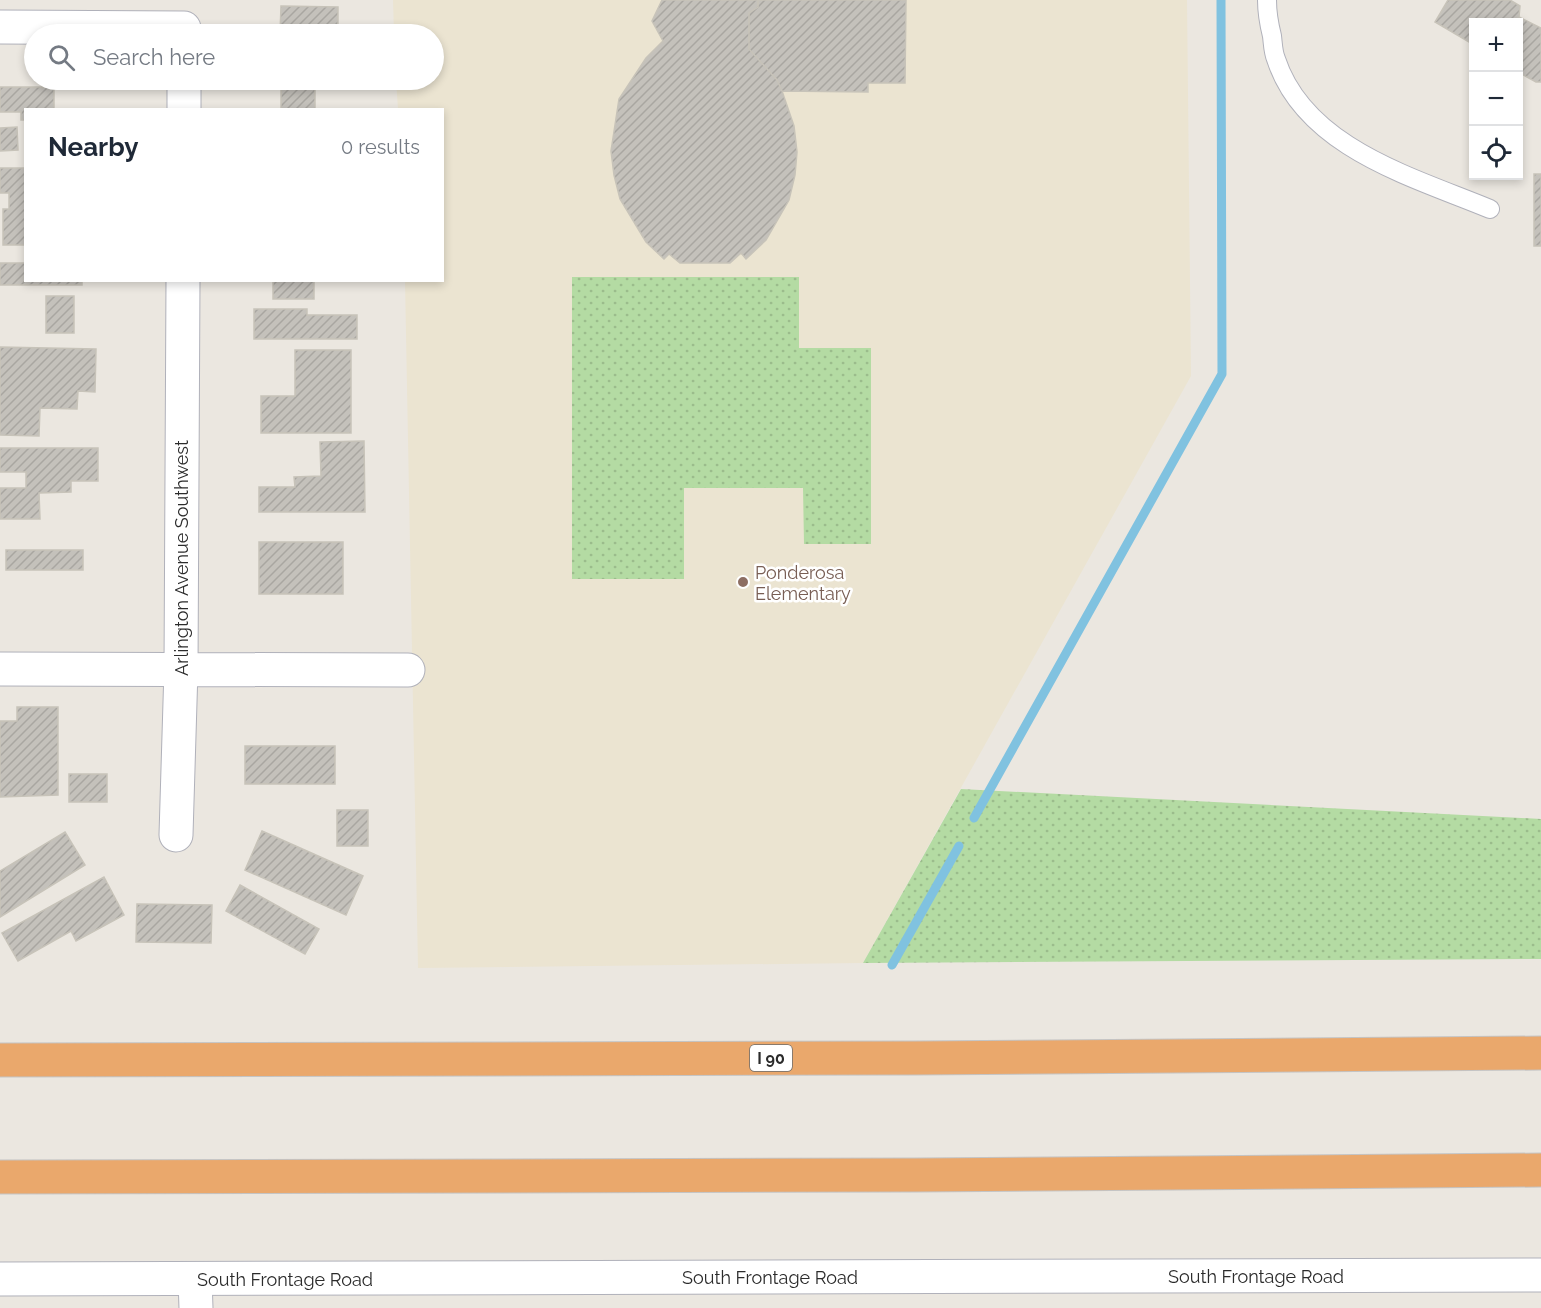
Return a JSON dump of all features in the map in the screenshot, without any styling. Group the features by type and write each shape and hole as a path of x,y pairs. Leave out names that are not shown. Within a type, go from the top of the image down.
{"highway":[{"name":"I 90","path":"0,1060 916,1058 1541,1053"},
{"path":"0,1177 929,1175 1541,1170"}],"main road":[{"path":"92,24 184,21"},
{"path":"0,27 24,26"},
{"path":"184,90 184,108"},
{"name":"Arlington Avenue Southwest","path":"176,835 181,669 183,282"},
{"path":"0,669 408,670"},
{"name":"South Frontage Road","path":"0,1280 195,1294 1541,1275"}],"lane":[{"path":"1267,0 1276,59 1295,99 1324,129 1370,159 1490,209"}],"shaded area":[{"name":"Ponderosa Elementary","path":"393,0 1187,0 1191,376 863,963 418,968 405,282 444,282 444,108 398,108 397,90 444,90 444,24 394,24"}],"green space":[{"path":"572,277 799,277 799,348 871,348 871,544 804,544 803,488 684,488 684,579 572,579"},
{"path":"961,789 1541,819 1541,959 863,963"}],"building":[{"path":"662,0 758,0 758,7 749,13 749,49 777,80 794,126 797,152 795,175 789,200 766,240 746,259 741,253 730,263 680,263 669,254 664,259 646,242 620,199 611,151 619,99 646,58 663,41 652,21"},
{"path":"758,0 906,0 905,83 868,83 868,92 782,91 777,80 749,49 749,13 758,7"},
{"path":"1448,0 1510,0 1520,6 1519,17 1521,18 1469,18 1469,42 1435,22"},
{"path":"281,6 338,7 338,24 280,24"},
{"path":"1523,19 1541,28 1541,82 1536,82 1523,75"},
{"path":"0,87 54,90 54,108 24,108 24,120 21,120 21,112 0,112"},
{"path":"281,90 315,90 315,108 281,108"},
{"path":"17,127 18,150 0,151 0,128"},
{"path":"0,168 24,168 24,245 3,245 3,209 9,209 9,193 0,193"},
{"path":"1534,174 1541,174 1541,246 1534,246"},
{"path":"0,263 24,263 24,282 82,282 82,285 0,285"},
{"path":"273,282 314,282 314,299 273,299"},
{"path":"46,296 74,296 74,333 46,333"},
{"path":"254,309 307,309 307,315 357,315 357,339 254,339"},
{"path":"0,347 96,349 95,392 78,391 77,409 40,408 39,436 0,435"},
{"path":"295,350 351,350 351,433 261,433 261,396 295,396"},
{"path":"364,441 365,512 259,512 259,487 295,487 294,477 321,476 320,442"},
{"path":"0,448 98,448 98,481 71,481 71,492 39,493 40,519 0,519 0,488 26,488 26,472 0,472"},
{"path":"259,542 343,542 343,594 259,594"},
{"path":"6,550 83,550 83,570 6,570"},
{"path":"17,707 58,707 58,795 0,797 0,721 17,721"},
{"path":"245,746 335,746 335,784 245,784"},
{"path":"69,774 107,774 107,802 69,802"},
{"path":"337,810 368,810 368,846 337,846"},
{"path":"262,831 363,876 346,915 245,870"},
{"path":"65,832 85,865 0,917 0,871"},
{"path":"104,877 124,915 76,941 71,931 18,961 2,933"},
{"path":"240,885 319,929 305,954 226,911"},
{"path":"137,904 212,905 211,943 136,942"}],"waterway":[{"path":"974,818 1222,374 1221,0"},
{"path":"892,965 959,846"}],"place":[{"name":"Ponderosa Elementary","path":"743,582"}]}
